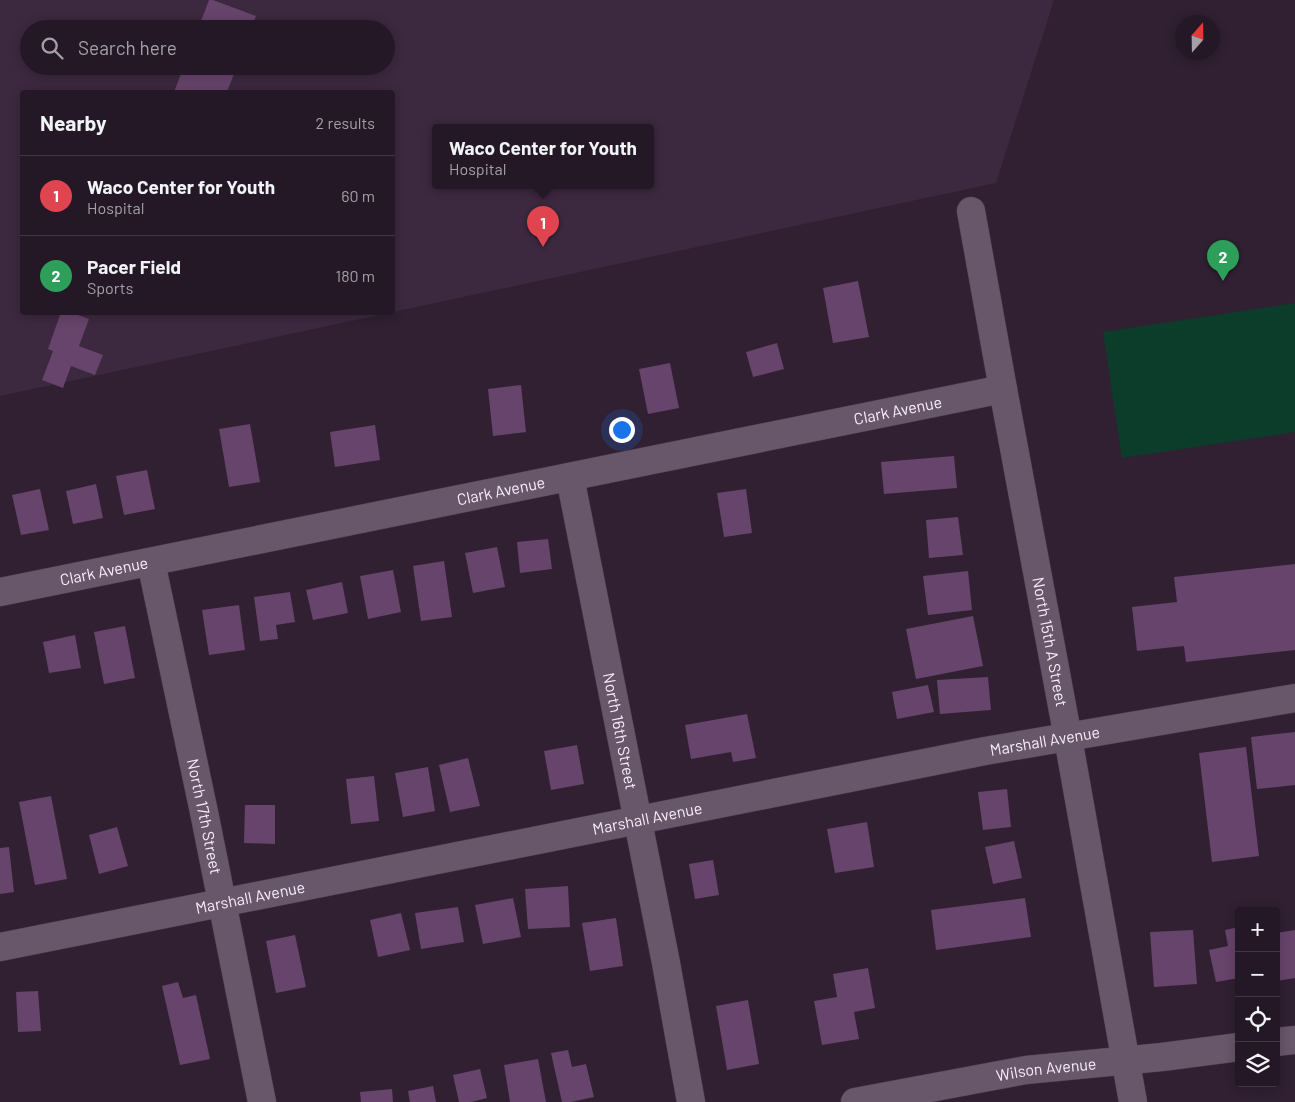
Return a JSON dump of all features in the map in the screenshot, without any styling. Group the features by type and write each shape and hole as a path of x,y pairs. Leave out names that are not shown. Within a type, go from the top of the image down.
{"street":[{"name":"North 15th A Street","path":"971,211 1133,1102"},
{"name":"Clark Avenue","path":"0,592 1003,389"},
{"name":"North 16th Street","path":"570,477 666,963 691,1102"},
{"name":"North 17th Street","path":"151,562 205,817 262,1102"},
{"name":"Marshall Avenue","path":"0,947 985,751 1295,698"},
{"path":"1280,1042 1295,1040"},
{"name":"Wilson Avenue","path":"855,1102 1026,1070 1126,1061 1235,1047"}],"shaded area":[{"path":"0,0 1054,0 996,183 395,312 395,90 20,90 20,315 380,315 0,396"}],"green space":[{"path":"1295,303 1295,432 1122,458 1103,332"}],"building":[{"path":"209,0 256,16 254,20 201,20"},
{"path":"181,75 234,75 228,90 175,90"},
{"path":"858,281 869,337 833,343 823,288"},
{"path":"60,315 78,315 89,319 79,346 103,355 95,375 71,366 63,388 42,380 53,351 48,349"},
{"path":"777,343 784,369 753,377 746,352"},
{"path":"670,363 679,408 648,414 639,369"},
{"path":"521,385 526,432 493,436 488,389"},
{"path":"250,424 260,482 229,487 219,429"},
{"path":"375,425 380,460 335,467 330,432"},
{"path":"954,456 957,488 884,494 881,462"},
{"path":"147,470 155,509 124,515 116,476"},
{"path":"96,484 103,518 73,524 66,491"},
{"path":"40,489 49,530 21,535 12,495"},
{"path":"746,489 752,533 724,537 717,493"},
{"path":"958,517 963,555 929,558 926,520"},
{"path":"548,539 552,569 520,573 517,542"},
{"path":"497,547 505,587 473,593 465,553"},
{"path":"444,561 452,617 421,621 413,566"},
{"path":"1295,564 1295,650 1186,662 1184,646 1137,651 1132,607 1177,602 1174,577"},
{"path":"393,570 401,612 368,619 360,576"},
{"path":"968,571 972,610 928,615 923,576"},
{"path":"342,582 348,613 313,620 306,590"},
{"path":"290,592 295,622 276,625 278,639 260,641 254,597"},
{"path":"239,605 245,650 209,655 202,610"},
{"path":"973,616 983,666 916,679 906,629"},
{"path":"125,626 135,678 104,684 94,632"},
{"path":"75,635 81,668 49,673 43,642"},
{"path":"988,677 991,710 940,714 937,680"},
{"path":"928,685 934,712 897,719 892,692"},
{"path":"747,714 756,758 733,762 731,752 691,759 685,725"},
{"path":"1295,732 1295,785 1257,789 1251,737"},
{"path":"577,745 584,784 551,790 544,751"},
{"path":"1246,747 1259,856 1212,862 1199,753"},
{"path":"468,758 480,806 450,812 439,765"},
{"path":"428,767 435,811 403,817 395,773"},
{"path":"374,776 379,821 351,824 346,779"},
{"path":"1007,789 1011,827 983,830 978,792"},
{"path":"51,796 67,879 35,885 19,802"},
{"path":"245,805 275,805 275,844 244,843"},
{"path":"867,822 874,867 835,873 827,829"},
{"path":"117,827 128,866 99,874 89,835"},
{"path":"1014,841 1022,878 993,884 985,847"},
{"path":"9,847 14,892 0,894 0,848"},
{"path":"713,860 719,895 695,899 689,864"},
{"path":"568,886 570,927 528,929 525,889"},
{"path":"513,898 521,937 483,944 475,905"},
{"path":"1025,898 1031,937 936,950 931,910"},
{"path":"458,907 464,942 421,949 415,913"},
{"path":"401,913 410,950 378,957 370,920"},
{"path":"616,918 623,966 590,971 582,923"},
{"path":"1235,928 1235,979 1216,982 1209,950 1228,946 1225,930"},
{"path":"1193,930 1197,984 1154,987 1150,932"},
{"path":"1295,930 1295,978 1280,980 1280,952 1280,932"},
{"path":"295,935 306,987 276,993 266,941"},
{"path":"868,968 875,1008 854,1012 859,1039 822,1045 814,1001 837,997 833,974"},
{"path":"178,982 183,998 196,995 210,1059 180,1065 162,986"},
{"path":"38,991 41,1031 18,1032 16,992"},
{"path":"748,1000 759,1064 727,1070 716,1006"},
{"path":"568,1050 572,1067 586,1064 594,1097 562,1102 551,1053"},
{"path":"538,1059 546,1102 510,1102 504,1065"},
{"path":"480,1069 487,1098 471,1102 459,1102 453,1075"},
{"path":"433,1086 436,1102 410,1102 408,1091"},
{"path":"392,1089 393,1102 361,1102 360,1092"}],"place":[{"name":"Waco Center for Youth","path":"543,247"},
{"name":"Pacer Field","path":"1223,281"}]}
